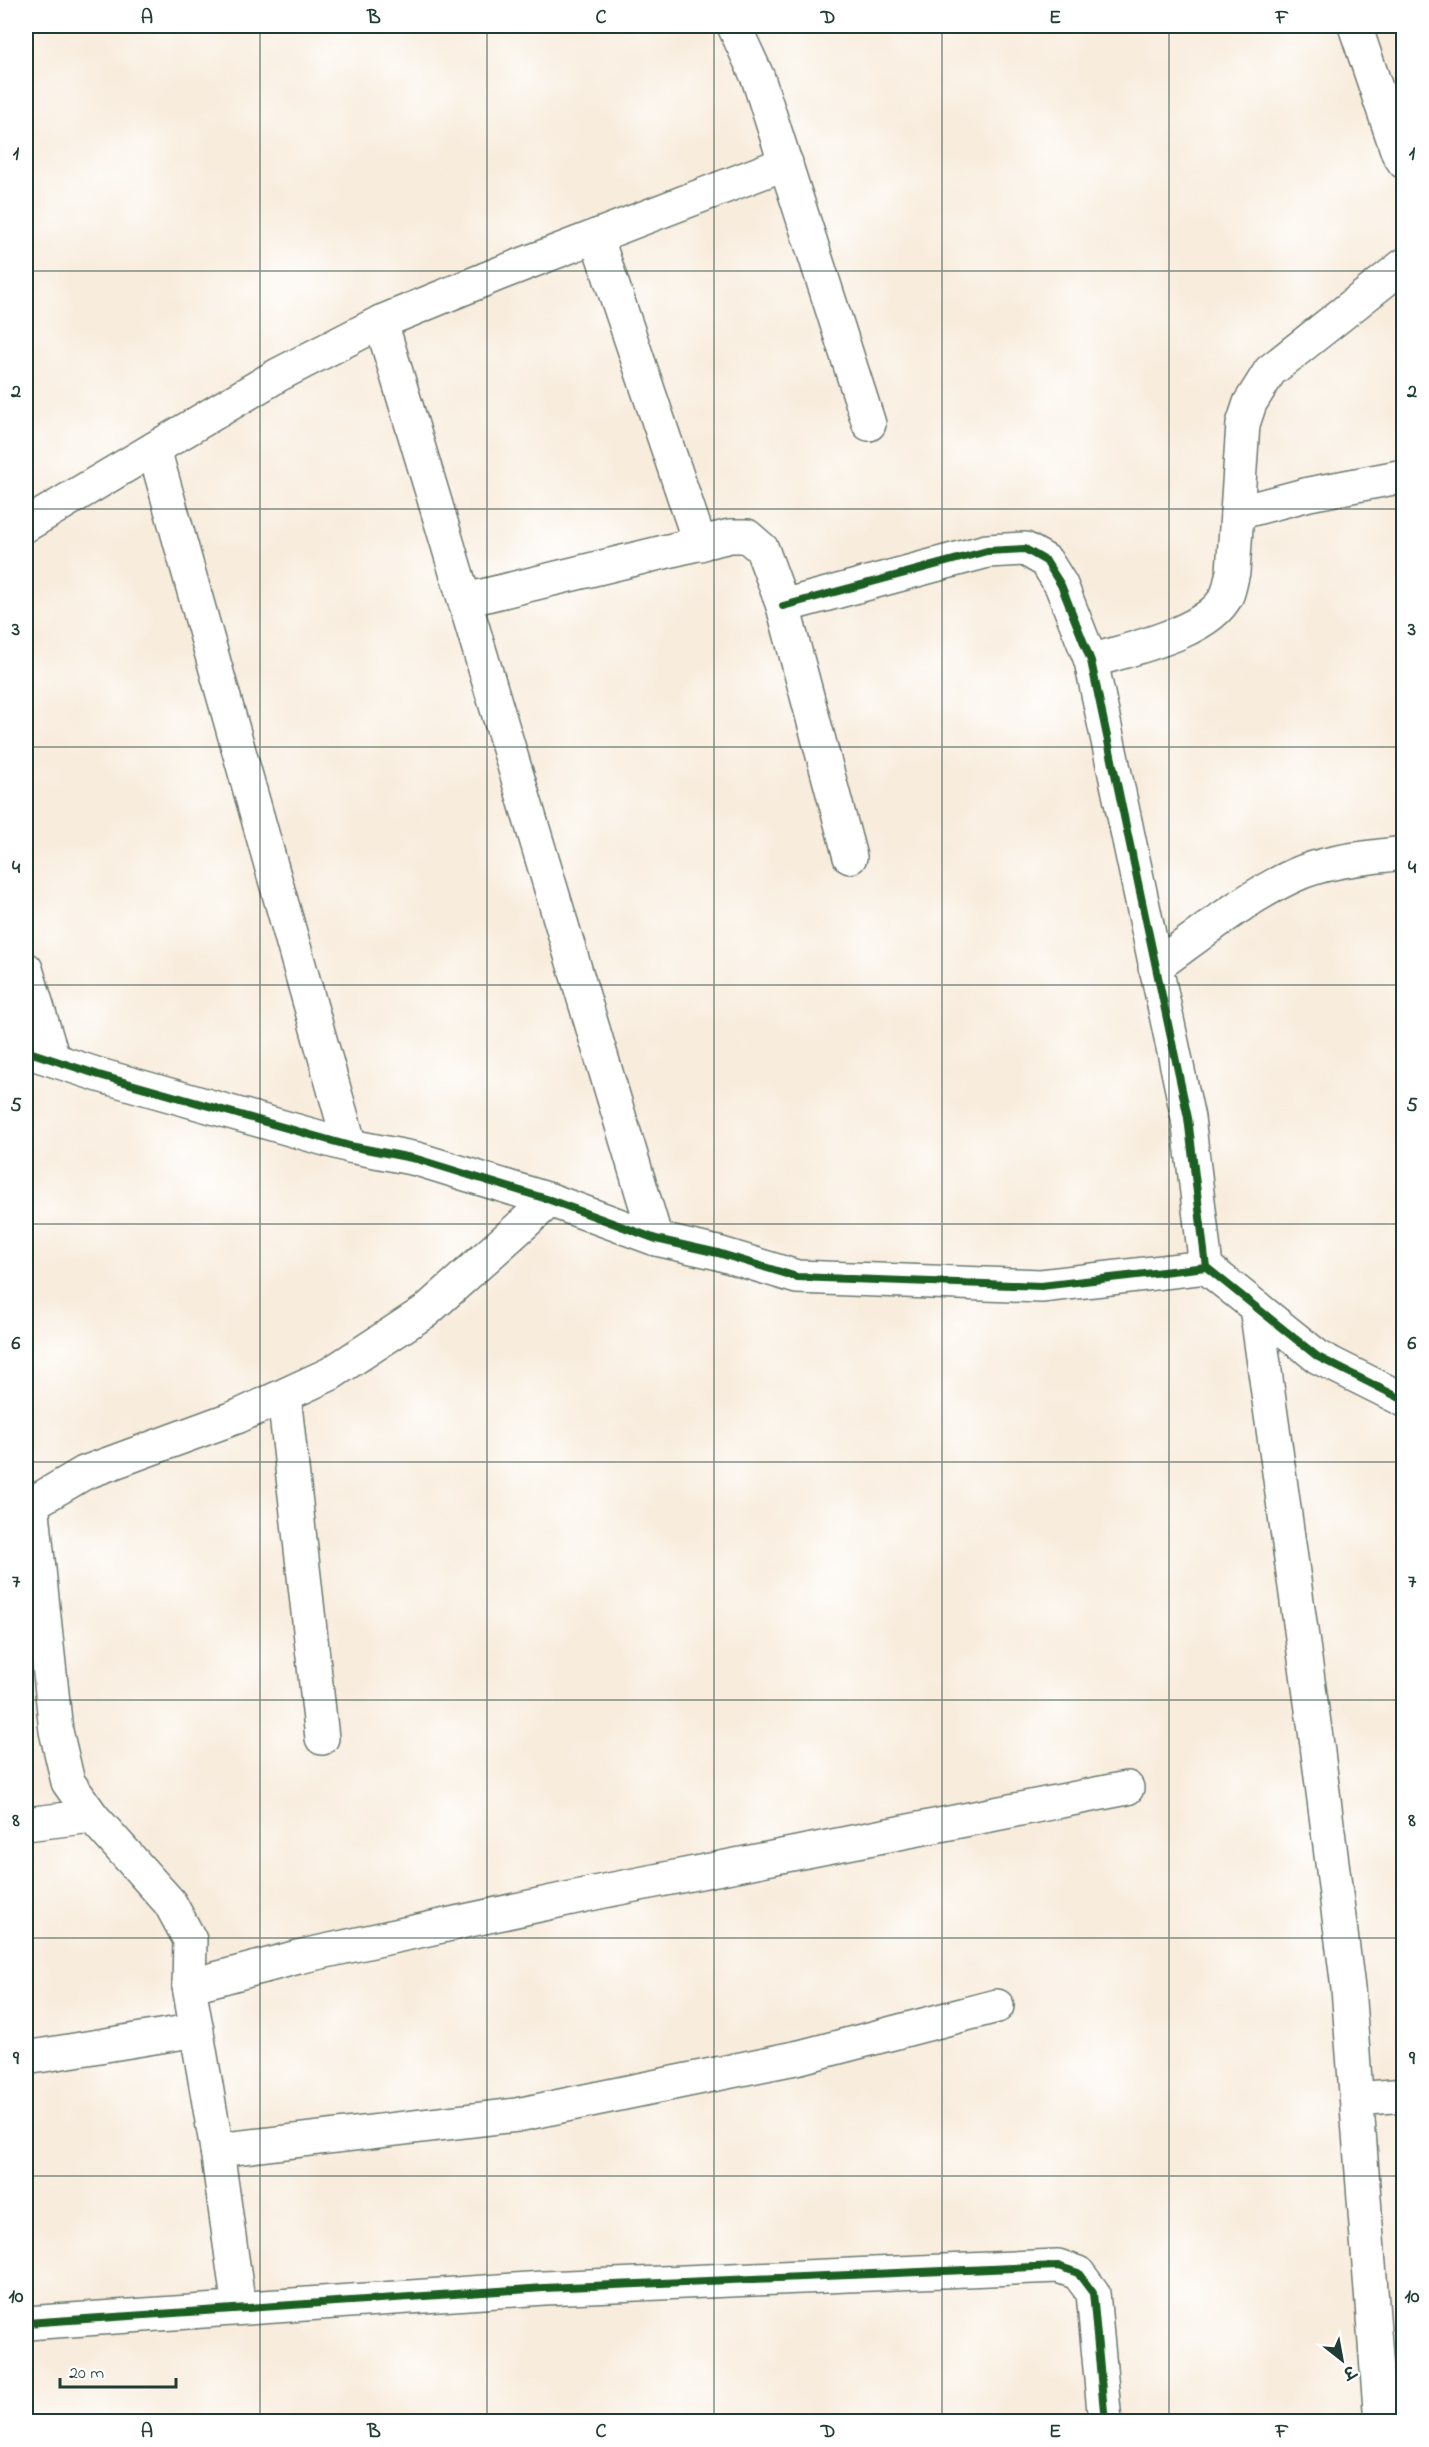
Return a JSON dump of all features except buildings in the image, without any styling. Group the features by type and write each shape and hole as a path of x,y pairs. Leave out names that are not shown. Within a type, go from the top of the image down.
{"street":[{"path":"734,26 758,78 869,424"},
{"path":"1355,26 1398,153 1404,162"},
{"path":"26,525 278,375 381,322 786,163"},
{"path":"596,236 700,544"},
{"path":"1091,661 1184,632 1215,611 1227,595 1233,572 1243,423 1250,403 1270,371 1404,265"},
{"path":"381,322 656,1239"},
{"path":"154,449 350,1146"},
{"path":"1237,513 1309,494 1404,476"},
{"path":"466,600 730,536 747,536 762,549 783,606 850,857"},
{"path":"783,606 987,550 1025,549 1046,561 1060,585 1091,661 1188,1118 1206,1267 1318,1357 1404,1400"},
{"path":"1155,967 1241,905 1295,875 1328,864 1404,853"},
{"path":"26,969 39,1055 350,1146 417,1159 550,1200 656,1239 718,1253 797,1277 873,1282 1041,1286 1206,1267"},
{"path":"239,2308 217,2150 189,1986 190,1940 170,1903 92,1816 68,1782 56,1731 29,1505 84,1473 239,1416 330,1374 426,1311 550,1200"},
{"path":"1256,1307 1348,1988 1381,2421"},
{"path":"284,1396 322,1738"},
{"path":"189,1986 298,1957 604,1892 1127,1788"},
{"path":"26,1824 92,1816"},
{"path":"217,2150 517,2115 800,2057 997,2006"},
{"path":"26,2058 197,2030"},
{"path":"1357,2099 1404,2095"},
{"path":"26,2323 544,2288 1058,2266 1078,2273 1093,2293 1106,2421"}],"cycle path":[{"path":"783,606 987,551 1025,549 1046,561 1061,585 1091,661 1188,1118 1206,1267 1318,1357 1404,1400"},
{"path":"26,1051 99,1075 350,1146 417,1159 550,1200 656,1239 718,1253 797,1277 1041,1286 1206,1267"},
{"path":"26,2323 544,2288 1058,2266 1078,2273 1093,2293 1105,2422"}]}
